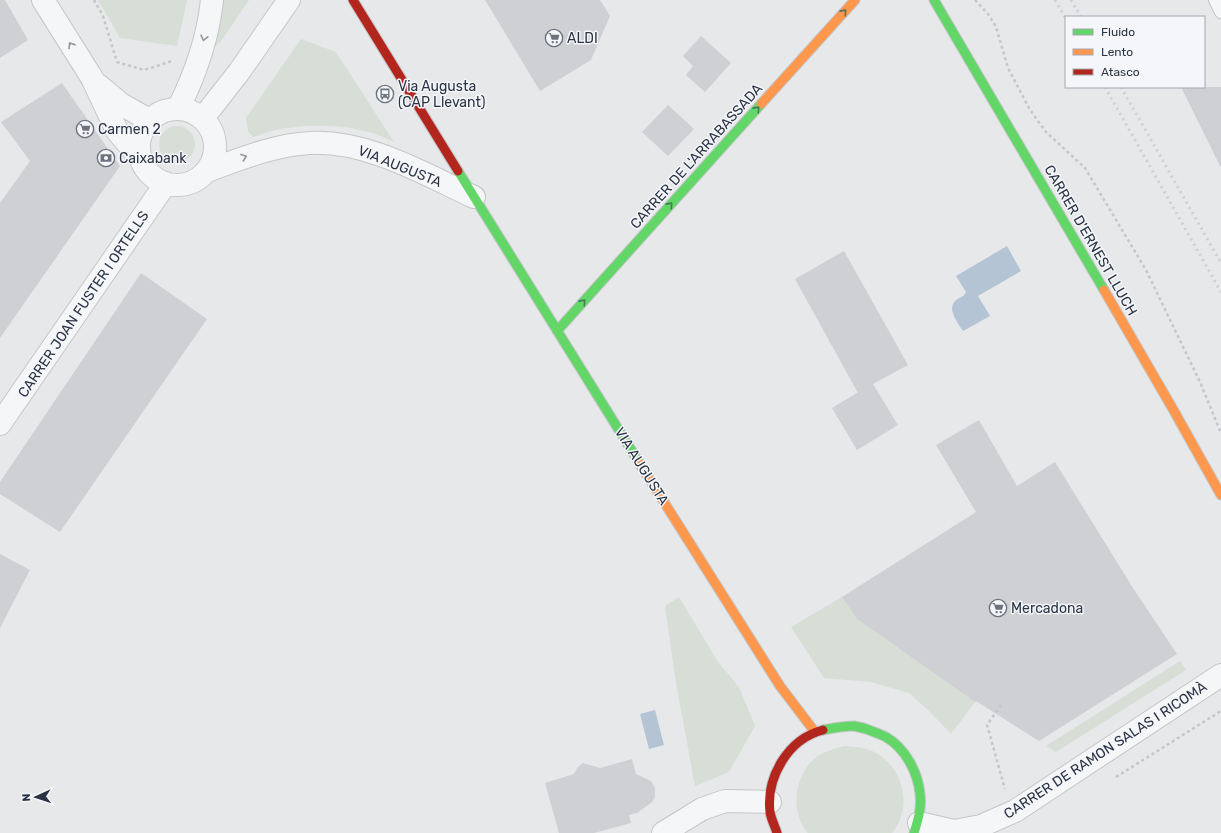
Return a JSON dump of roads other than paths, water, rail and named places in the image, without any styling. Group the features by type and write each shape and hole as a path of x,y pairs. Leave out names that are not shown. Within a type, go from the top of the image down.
{"main road":[{"name":"VIA AUGUSTA","path":"353,0 557,331 780,686 815,732"},
{"name":"CARRER DE L'ARRABASSADA","path":"557,331 855,0"},
{"name":"CARRER D'ERNEST LLUCH","path":"934,0 1221,494"},
{"path":"777,833 770,813 770,802 772,781 779,765 788,752 799,742 815,732 844,726 860,727 887,738 900,749 912,766 919,781 922,802 917,828"}],"street":[{"path":"43,0 92,78 117,131 141,159"},
{"path":"178,109 189,87 200,55 212,0"},
{"path":"202,118 239,72 289,0"},
{"path":"92,78 103,90 121,104 149,120"},
{"path":"172,108 184,109 197,114 202,118 209,126 214,138 214,156 207,171 196,180 184,184 174,185 152,176 146,170 138,147 141,132 149,120 158,113 172,108"},
{"name":"VIA AUGUSTA","path":"207,171 250,155 281,147 310,143 331,143 369,151 394,160 474,197"},
{"name":"CARRER JOAN FUSTER I ORTELLS","path":"0,424 166,183"},
{"name":"CARRER DE RAMON SALAS I RICOMÀ","path":"917,828 954,831 981,826 1015,810 1221,675"},
{"path":"662,833 702,809 725,802 770,802"}],"lane":[{"path":"1215,0 1221,12"}],"water":[{"path":"1007,246 1021,271 978,296 990,316 963,331 954,316 952,308 956,300 966,292 956,276"},
{"path":"655,710 664,745 649,749 640,714"}],"railway":[{"path":"1055,0 1065,17"},
{"path":"1071,0 1080,16"},
{"path":"1106,88 1221,292"},
{"path":"1122,88 1221,263"}],"place":[{"name":"ALDI","path":"554,38"},
{"name":"Via Augusta (CAP Llevant)","path":"385,94"},
{"name":"Carmen 2","path":"85,129"},
{"name":"Caixabank","path":"106,158"},
{"name":"Mercadona","path":"998,608"}]}
